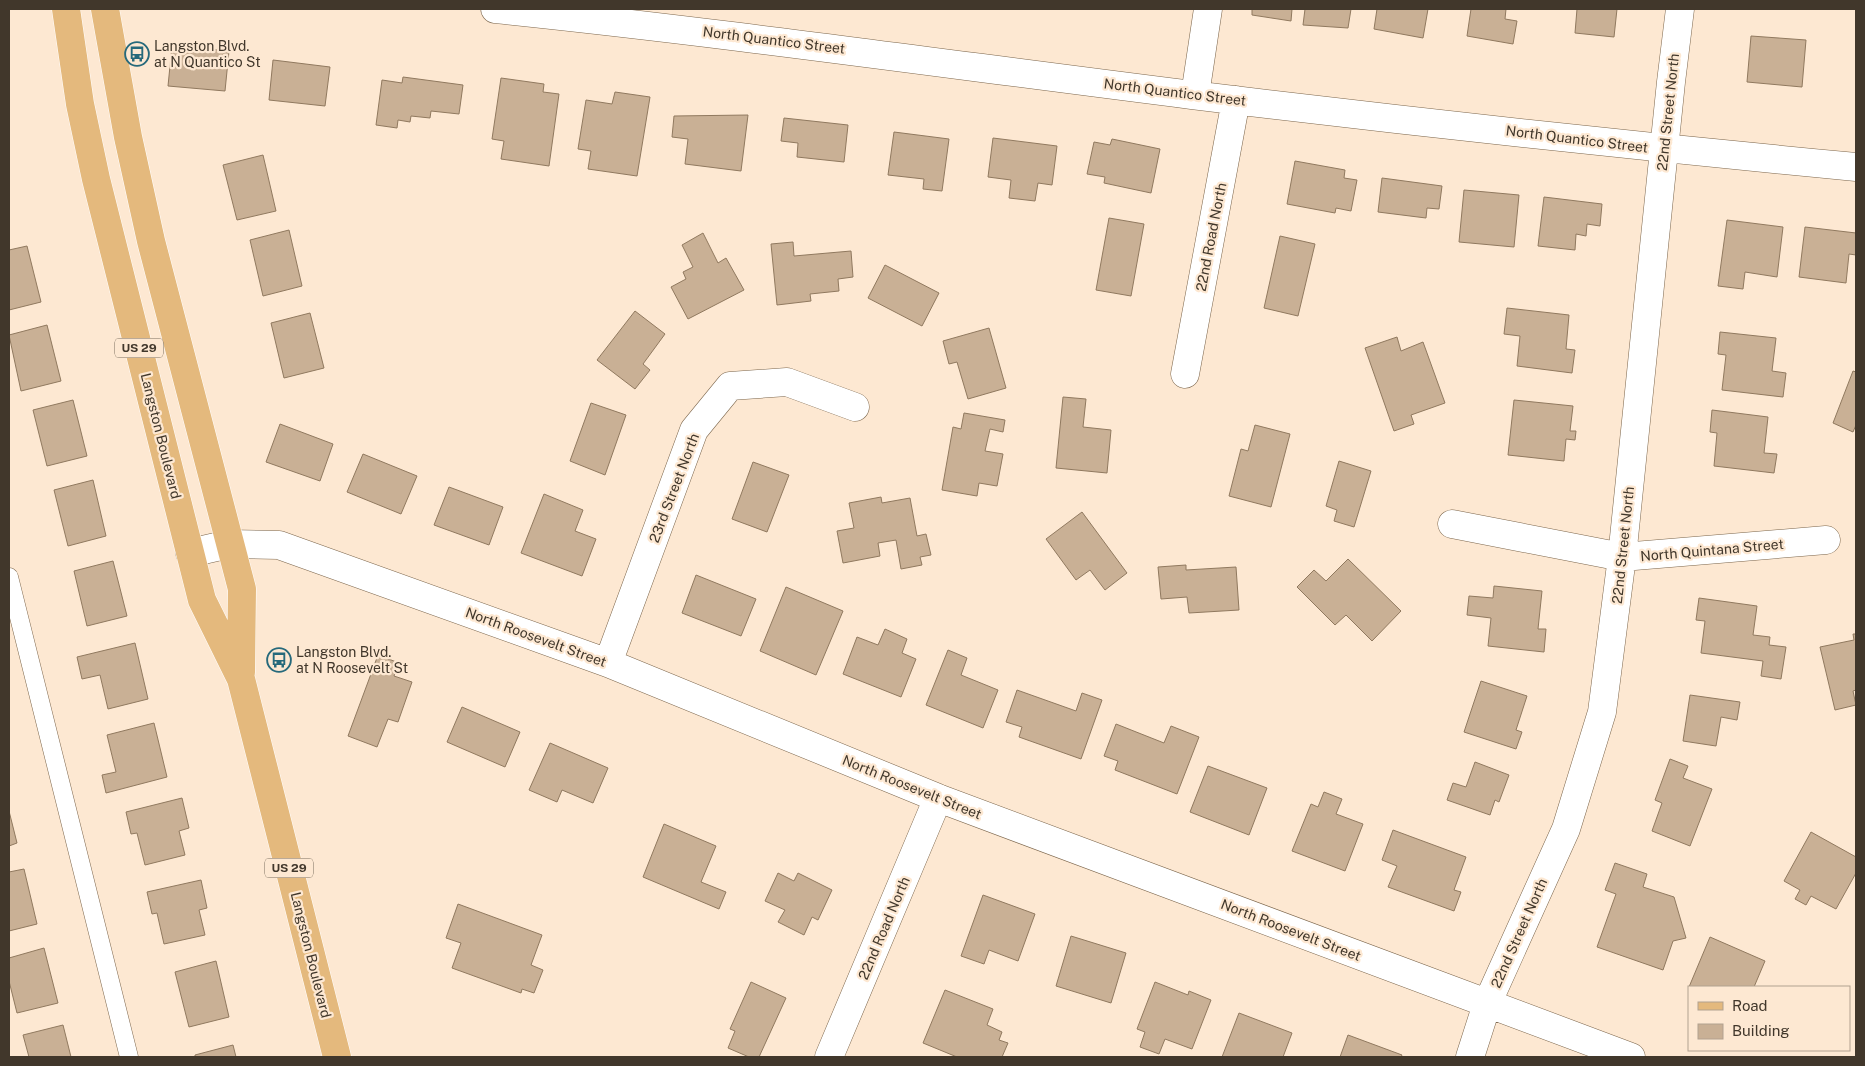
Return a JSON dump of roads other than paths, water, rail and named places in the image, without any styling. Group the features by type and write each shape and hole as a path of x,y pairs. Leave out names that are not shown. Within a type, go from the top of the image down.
{"main road":[{"name":"Langston Boulevard","path":"66,9 80,104 96,179 202,600 241,679 337,1057"},
{"name":"Langston Boulevard","path":"105,9 128,137 151,241 242,589 241,679"}],"street":[{"name":"North Quantico Street","path":"495,9 674,18 1195,95 1664,149 1856,167"},
{"path":"1195,95 1208,9"},
{"name":"22nd Street North","path":"1470,1057 1487,1004 1566,829 1602,712 1622,557 1680,9"},
{"name":"22nd Road North","path":"1185,374 1236,100"},
{"name":"23rd Street North","path":"608,663 694,430 730,386 787,382 855,407"},
{"name":"North Quintana Street","path":"1452,524 1622,557 1826,540"},
{"name":"North Roosevelt Street","path":"190,553 229,544 279,545 608,663 938,798 1631,1057"},
{"name":"22nd Road North","path":"829,1057 938,798"}],"lane":[{"path":"9,578 129,1057"}],"place":[{"name":"Langston Blvd. at N Quantico St","path":"137,54"},
{"name":"Langston Blvd. at N Roosevelt St","path":"279,660"}]}
